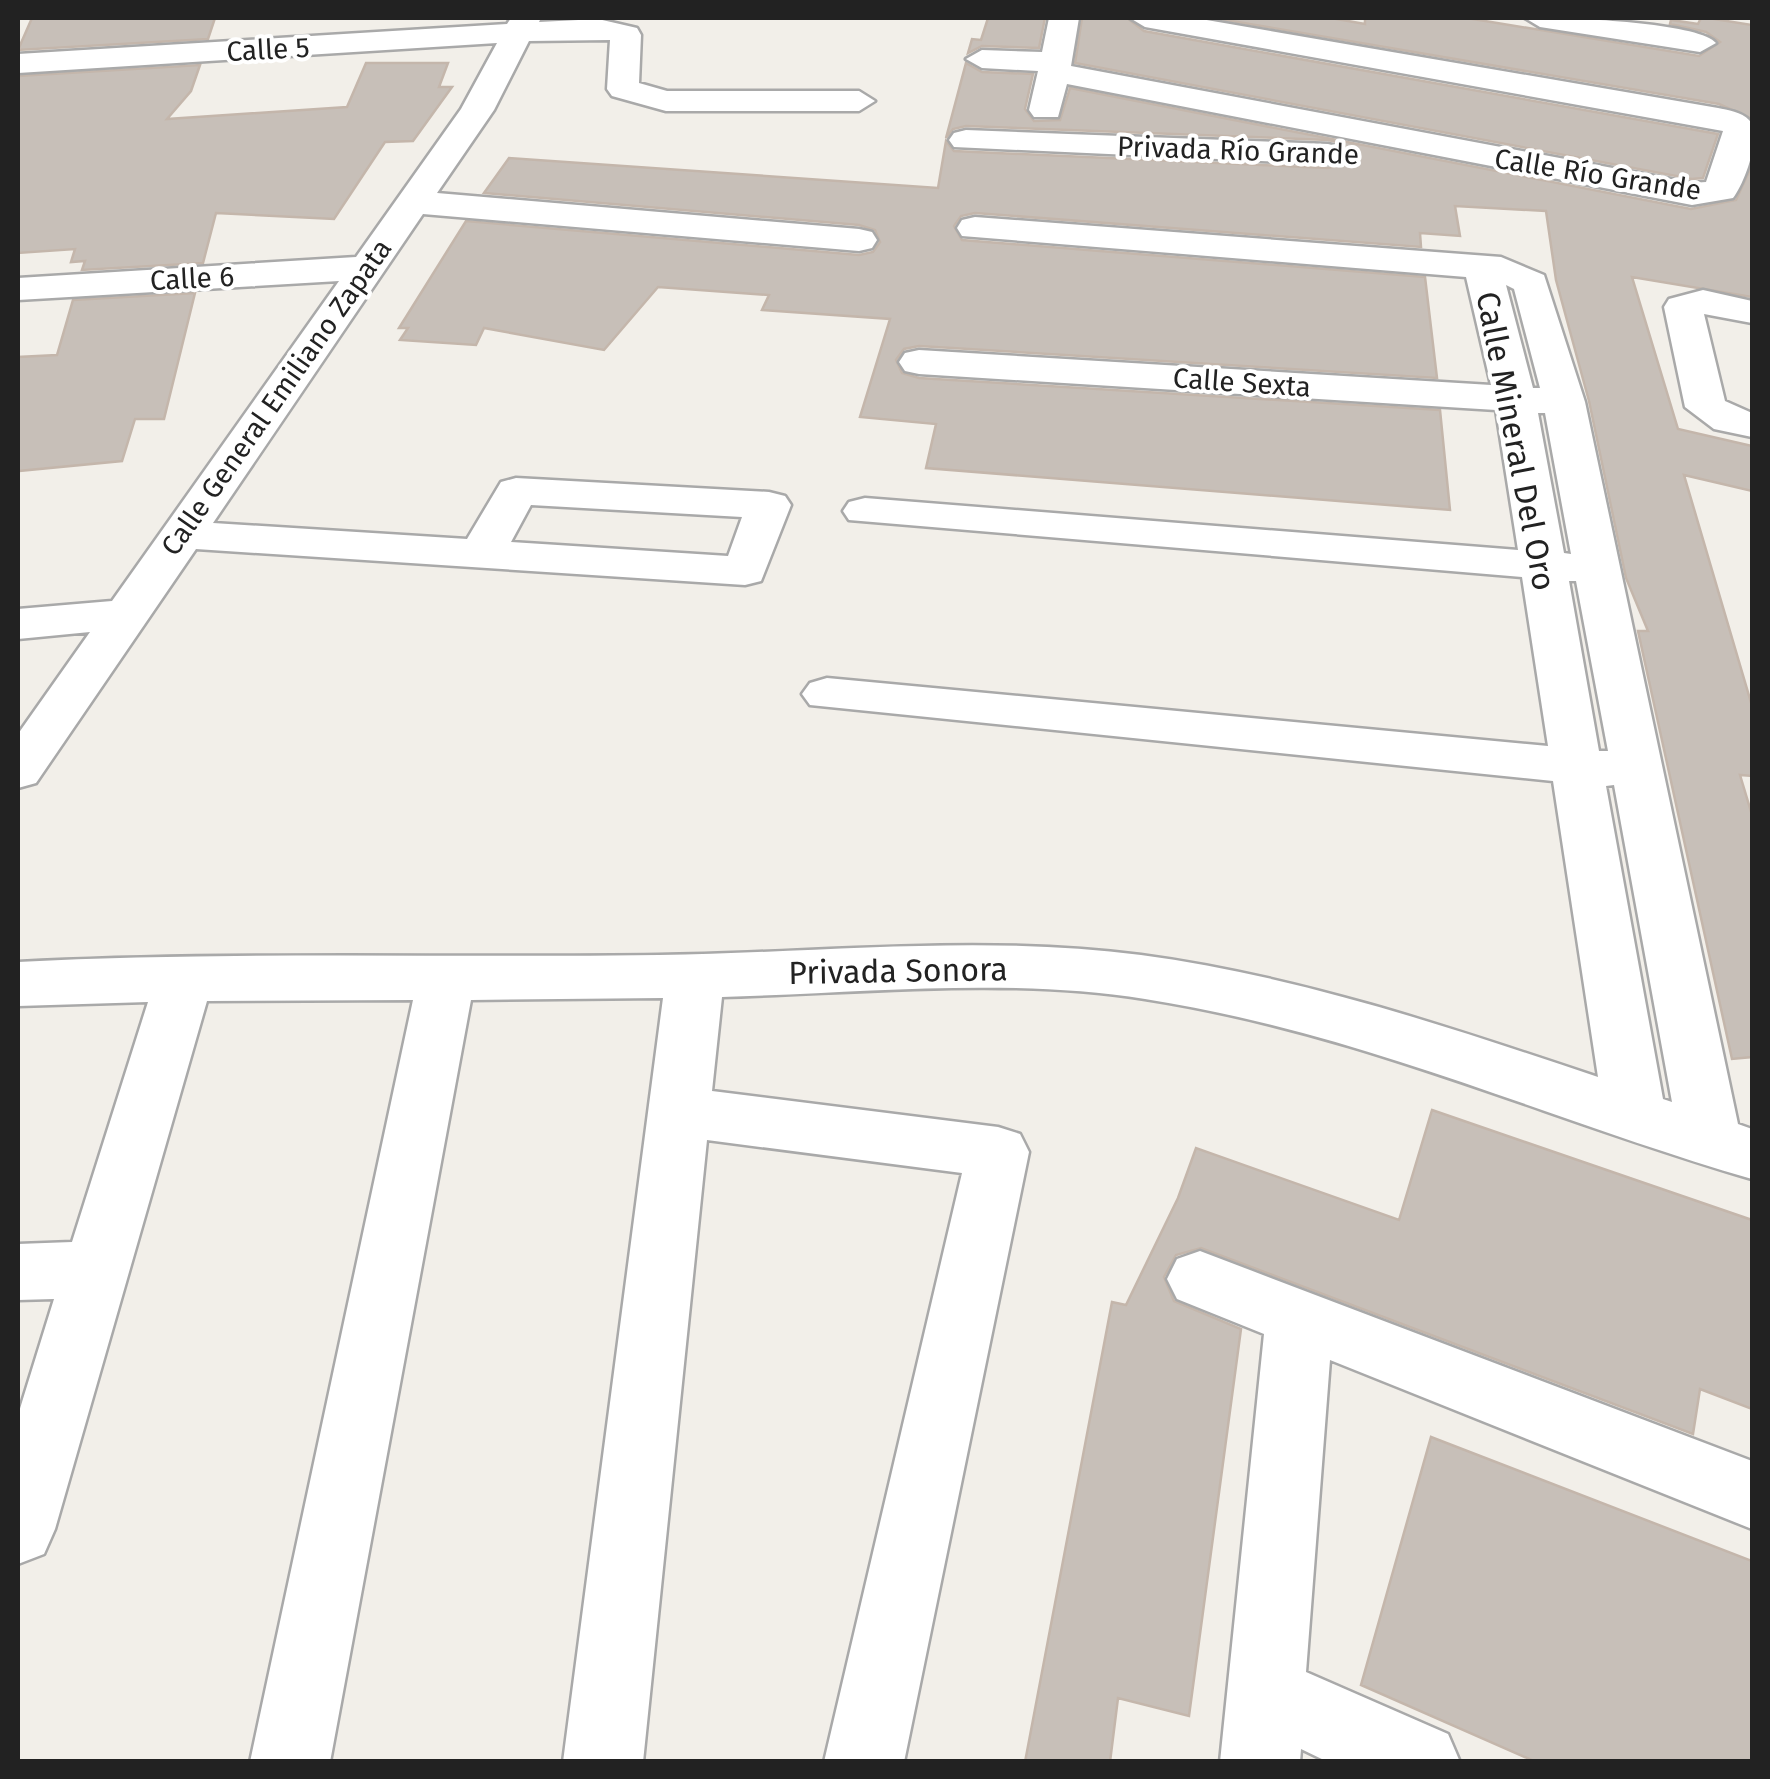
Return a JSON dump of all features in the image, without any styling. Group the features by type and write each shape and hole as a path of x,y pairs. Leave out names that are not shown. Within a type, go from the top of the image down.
{"street":[{"path":"1040,143 1064,18"},
{"name":"Calle Río Grande","path":"1054,67 1509,161 1711,194 1721,191 1740,131 1718,118 1145,18"},
{"path":"1540,18 1643,26 1700,43"},
{"name":"Calle 5","path":"18,63 522,26 614,29 626,35 624,90 666,101 858,101"},
{"name":"Calle General Emiliano Zapata","path":"18,771 477,110 522,26"},
{"path":"982,59 1054,67"},
{"name":"Privada Río Grande","path":"966,140 1509,161"},
{"path":"413,202 858,240"},
{"path":"975,228 1483,267"},
{"name":"Calle Mineral Del Oro","path":"1636,1116 1515,399 1483,267 1513,271 1531,282 1564,402 1638,772 1731,1147"},
{"name":"Calle 6","path":"18,288 366,268"},
{"path":"1752,312 1703,302 1683,307 1706,408 1729,420 1752,425"},
{"name":"Calle Sexta","path":"919,362 1564,402"},
{"path":"179,534 482,554 745,571 769,505 516,492 482,554"},
{"path":"865,510 1598,570"},
{"path":"18,624 124,614"},
{"path":"827,694 1638,772"},
{"name":"Privada Sonora","path":"18,984 185,977 694,976 1017,967 1140,977 1286,1005 1731,1147"},
{"path":"290,1762 448,976"},
{"path":"603,1762 694,976"},
{"path":"18,1529 185,977"},
{"path":"679,1112 998,1152 864,1762"},
{"path":"18,1272 95,1270"},
{"path":"1200,1279 1299,1321 1752,1495"},
{"path":"1299,1321 1263,1728 1420,1762"}],"building":[{"path":"32,18 215,18 208,39 18,50"},
{"path":"988,18 1045,18 1039,48 982,46 968,53 972,39 981,40"},
{"path":"1082,18 1127,18 1144,31 1718,134 1703,178 1692,179 1075,63"},
{"path":"1214,18 1331,18 1365,24 1365,18 1467,18 1699,56 1720,42 1706,32 1670,24 1671,20 1698,24 1701,18 1708,18 1752,25 1752,119 1719,104"},
{"path":"366,63 448,63 439,87 452,87 413,141 385,142 334,219 216,213 203,263 82,270 85,261 71,262 75,249 18,253 18,76 200,65 191,91 167,119 347,107"},
{"path":"966,63 982,72 1033,74 1025,109 1034,121 1060,120 1070,88 1691,209 1736,200 1752,165 1752,297 1632,277 1678,429 1752,446 1752,491 1684,475 1752,706 1752,776 1740,775 1752,815 1752,1057 1732,1059 1638,631 1648,631 1626,578 1589,401 1556,280 1546,211 1455,206 1460,236 1420,233 1421,247 975,213 961,216 954,226 962,240 1425,277 1437,378 919,346 904,349 896,360 902,373 919,378 1440,410 1450,510 926,468 936,424 860,417 890,319 762,310 769,295 658,287 604,350 484,328 476,345 400,340 408,328 399,328 466,221 859,255 873,252 880,242 875,230 859,225 484,193 509,158 938,188 946,141 954,151 1328,168 1341,165 1349,154 1341,143 1328,140 966,126 953,129 946,138"},
{"path":"195,293 164,419 135,419 122,461 18,471 18,357 57,355 73,300"},
{"path":"1432,1110 1752,1220 1752,1409 1700,1389 1693,1434 1201,1248 1176,1255 1164,1277 1174,1301 1241,1329 1189,1716 1118,1698 1110,1762 1025,1762 1112,1302 1126,1305 1178,1198 1196,1148 1399,1220"},
{"path":"1431,1437 1752,1561 1752,1762 1536,1762 1361,1685"}]}
